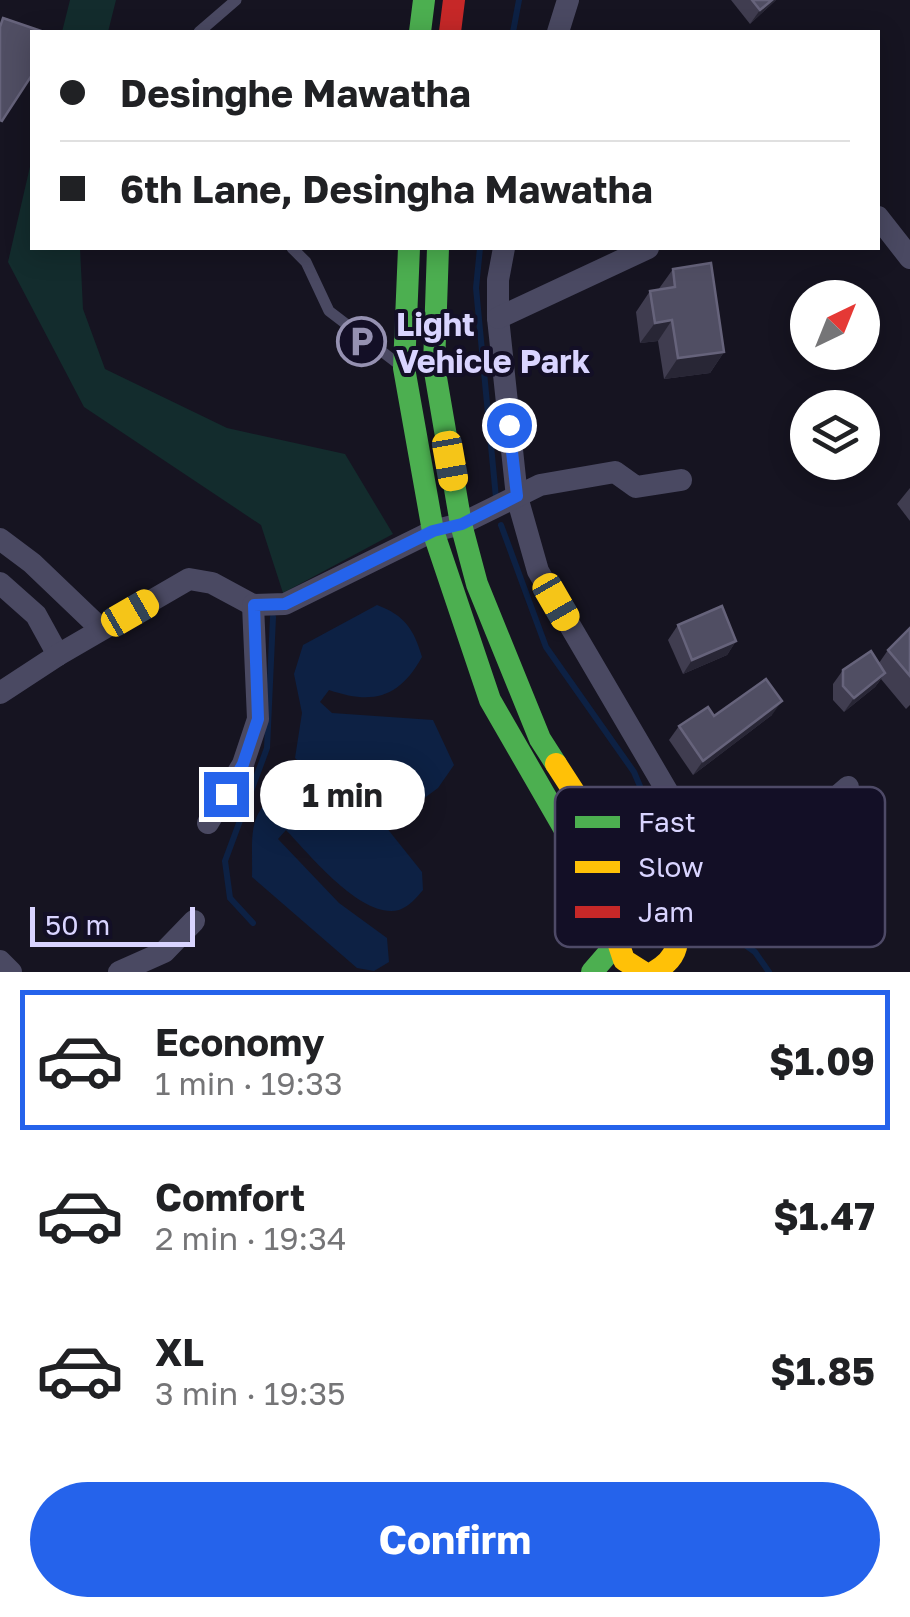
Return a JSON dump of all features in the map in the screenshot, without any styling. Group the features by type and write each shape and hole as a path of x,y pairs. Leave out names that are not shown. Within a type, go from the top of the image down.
{"main road":[{"path":"420,30 424,0"},
{"path":"450,30 454,0"},
{"path":"409,250 404,368 433,531 490,700 555,818"},
{"path":"438,250 434,366 462,524 477,584 540,740 571,787"},
{"path":"592,972 611,947"},
{"path":"622,947 624,960 643,972"},
{"path":"658,972 684,954 681,947"}],"street":[{"path":"559,30 568,0"},
{"path":"880,220 910,258"},
{"path":"504,250 498,280 498,318 517,496 538,571 665,787"},
{"path":"498,318 644,250"},
{"path":"0,693 189,580 212,583 254,605 285,604 433,531 462,524 540,486 615,472 636,487 681,480"},
{"path":"0,539 32,563 101,630"},
{"path":"0,582 36,614 58,655"},
{"path":"208,823 243,764 258,719 254,605"},
{"path":"119,972 164,952 194,921"},
{"path":"0,961 11,972"}],"lane":[{"path":"201,30 236,0"},
{"path":"294,250 306,262 329,311 404,368"}],"green space":[{"path":"70,0 116,0 108,30 62,30"},
{"path":"30,167 30,250 80,250 83,309 105,369 227,428 345,454 393,534 283,593 261,525 84,407 8,262"}],"water":[{"path":"377,605 407,624 422,657 404,682 383,694 359,697 329,690 320,702 332,713 433,720 454,765 438,788 408,810 379,789 312,774 295,758 302,713 294,674 303,645"},
{"path":"287,788 322,788 370,807 422,872 423,890 415,899 399,910 384,910 369,905 337,883 286,830 278,839 339,903 387,938 389,962 374,971 357,968 252,877 254,825 264,805"}],"building":[{"path":"752,0 772,0 760,10"},
{"path":"3,18 38,30 30,30 30,78 2,121 0,120"},
{"path":"711,263 724,352 678,358 672,320 655,323 650,291 675,287 673,269"},
{"path":"722,606 736,641 692,660 678,625"},
{"path":"910,628 910,676 888,650"},
{"path":"871,651 885,673 854,698 843,686 843,670"},
{"path":"766,679 782,701 703,761 679,726 708,707 714,716"}],"waterway":[{"path":"513,30 519,0"},
{"path":"480,250 476,288 496,498"},
{"path":"501,525 546,647 634,772 640,787"},
{"path":"253,923 230,898 225,861 267,748 273,617"},
{"path":"748,947 769,972"}],"traffic: fast":[{"path":"420,30 424,0"},
{"path":"409,250 404,368 433,531 490,700 555,813"},
{"path":"438,250 434,366 461,524 477,584 540,739 556,764"},
{"path":"592,972 614,947"}],"traffic: slow":[{"path":"556,764 571,787"},
{"path":"620,947 624,960 643,972"},
{"path":"654,972 669,960 676,947"}],"traffic: jam":[{"path":"450,30 454,0"}],"place":[{"name":"Light Vehicle Park","path":"361,342"}],"route":[{"path":"226,794 243,764 258,719 254,605 285,604 433,531 462,524 517,496 509,425"}]}
